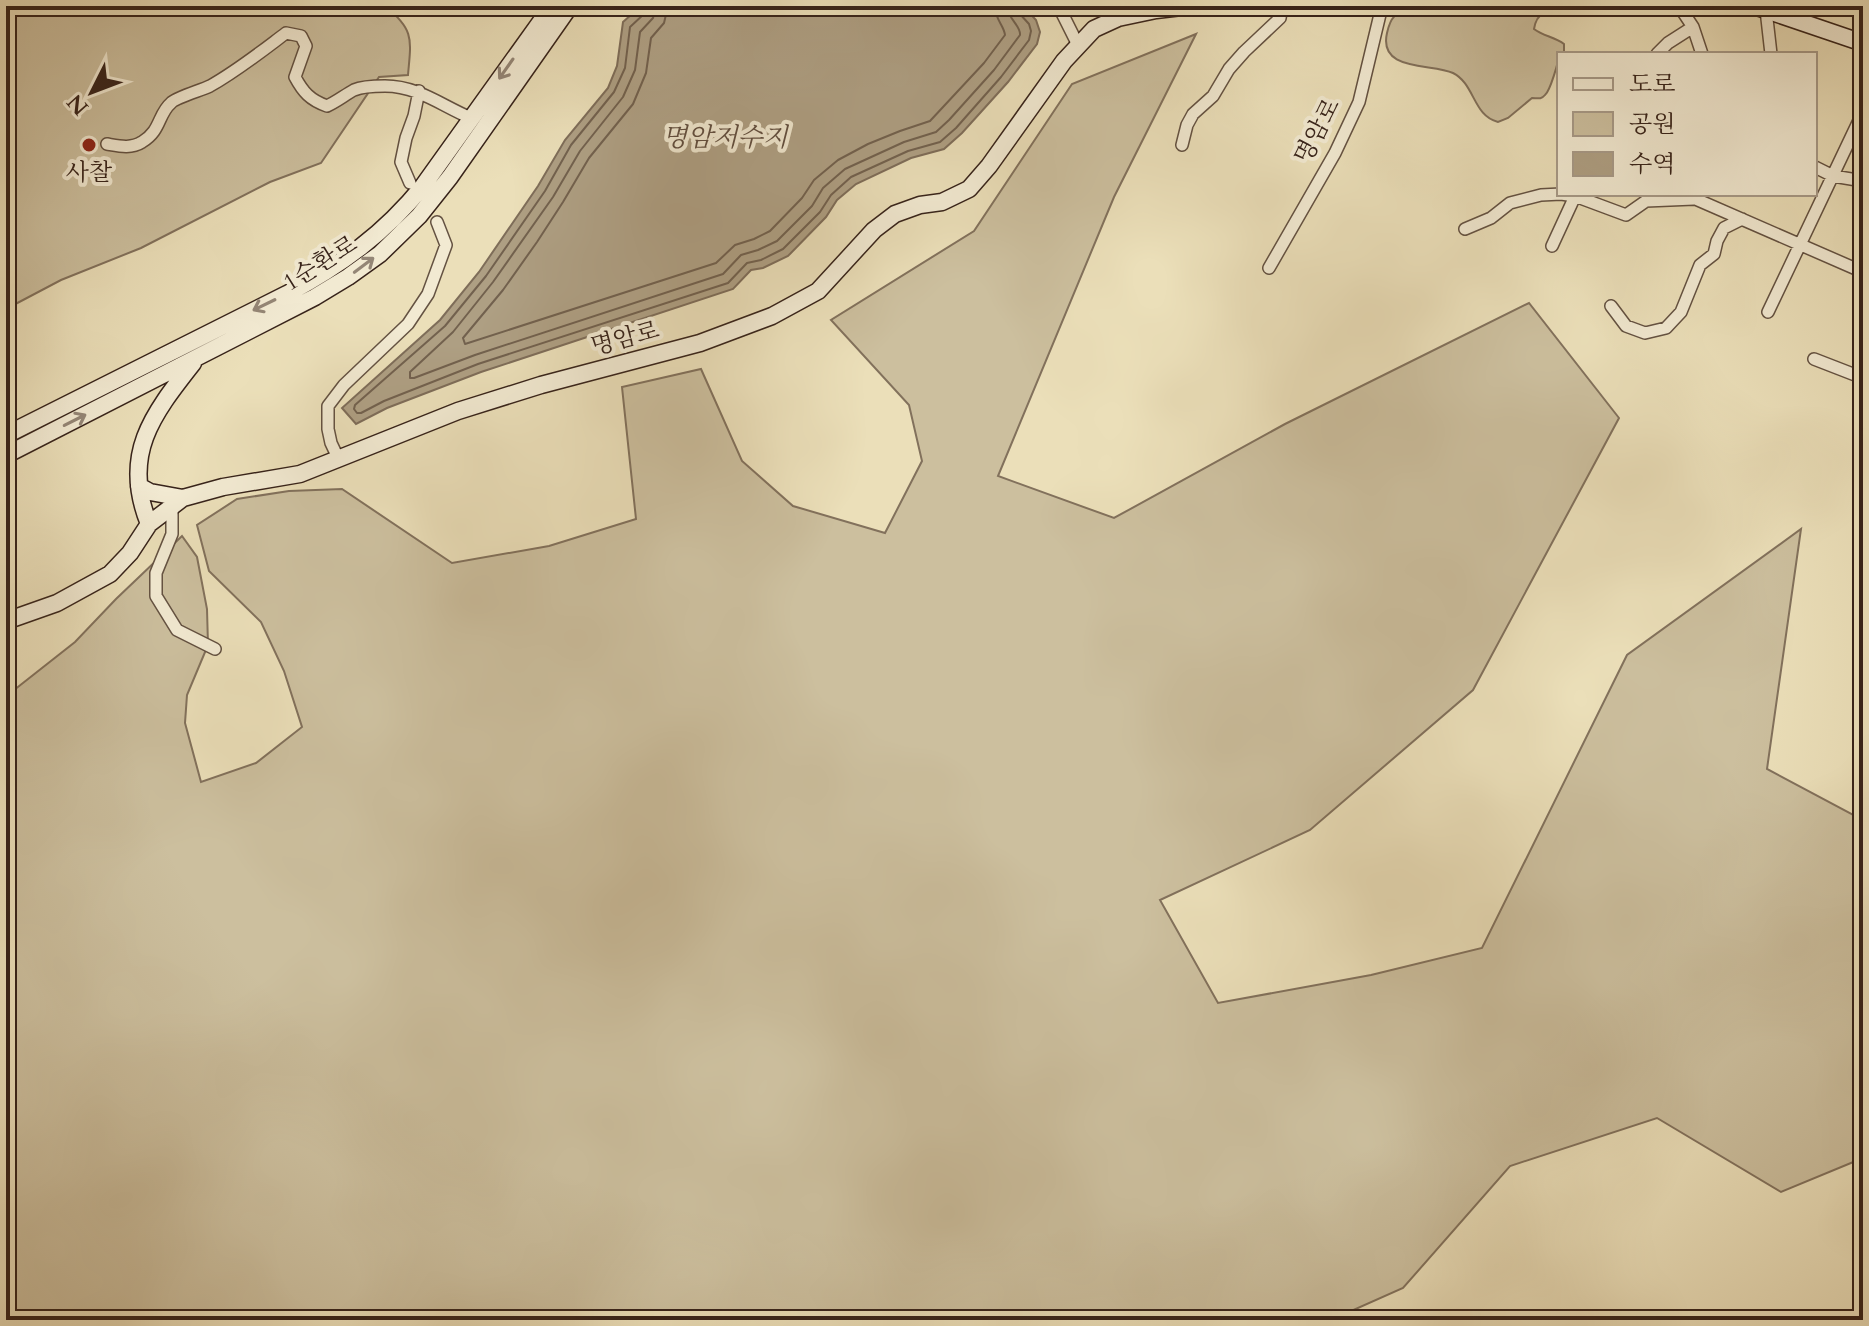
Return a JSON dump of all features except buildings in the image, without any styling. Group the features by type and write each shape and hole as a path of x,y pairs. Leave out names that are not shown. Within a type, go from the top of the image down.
{"street":[{"name":"1순환로","path":"6,435 287,294 352,256 403,211 423,186 552,6"},
{"name":"1순환로","path":"6,455 315,297 380,254 419,216 450,177 570,6"},
{"path":"1078,45 1057,8 1082,6"},
{"name":"명암로","path":"6,621 57,603 110,574 130,553 149,524 178,502 223,487 300,474 458,411 541,385 700,343 772,316 818,291 874,230 895,214 920,205 942,202 969,189 1064,61 1094,29 1118,18 1190,6"},
{"path":"1182,145 1193,114 1213,96 1229,69 1244,52 1280,18 1282,6"},
{"name":"명암로","path":"1269,268 1335,153 1359,102 1382,6"},
{"path":"1679,6 1693,27 1701,52"},
{"path":"1760,8 1863,43"},
{"path":"1760,8 1771,52"},
{"path":"1659,52 1693,27"},
{"path":"107,144 129,147 141,143 158,127 172,101 211,85 286,33 301,36 306,46 295,77 306,95 316,102 327,106 354,90 399,86 419,91 471,118"},
{"path":"410,183 401,162 419,91"},
{"path":"1768,312 1863,112"},
{"path":"1817,168 1833,176 1863,181"},
{"path":"1465,229 1491,218 1510,203 1557,194"},
{"path":"1552,246 1575,196"},
{"path":"1578,196 1626,215 1646,201 1692,196 1863,272"},
{"path":"1611,306 1626,326 1645,333 1666,328 1681,312 1700,265 1714,254 1724,228 1742,219"},
{"path":"339,460 328,429 328,406 344,385 408,324 428,294 446,245 437,222"},
{"path":"149,524 139,486 141,445 160,406 198,356"},
{"path":"1814,359 1863,378"},
{"path":"139,486 178,502 172,534 156,573 156,596 177,630 215,649"}],"green space":[{"path":"6,6 385,6 402,22 409,36 408,75 379,77 321,163 270,182 141,248 61,280 6,309"},
{"path":"1417,6 1581,6 1540,15 1534,29 1564,44 1564,52 1557,52 1557,66 1543,97 1532,98 1508,118 1498,122 1484,113 1466,84 1453,73 1409,64 1391,54 1386,46 1387,33 1391,20"},
{"path":"1196,34 1114,197 998,476 1114,518 1285,424 1529,303 1619,418 1473,690 1310,830 1160,900 1218,1003 1371,975 1482,948 1627,655 1801,529 1767,769 1863,820 1863,1158 1781,1192 1657,1118 1510,1166 1403,1288 1331,1320 6,1320 6,715 9,694 75,642 182,536 197,557 207,609 208,645 187,695 185,723 201,782 256,763 302,727 284,671 261,622 209,571 197,525 237,499 289,491 342,489 452,563 549,546 636,519 622,387 701,369 742,461 793,506 885,533 922,461 909,405 831,320 974,231 1072,84"}],"water":[{"name":"명암저수지","path":"641,6 1023,6 1036,20 1040,32 1037,44 1008,82 944,149 911,158 856,184 837,200 826,217 788,256 751,270 733,289 481,372 387,408 356,424 342,408 440,320 479,272 538,186 565,140 608,88 617,66 623,22"}],"place":[{"name":"사찰","path":"89,145"}]}
